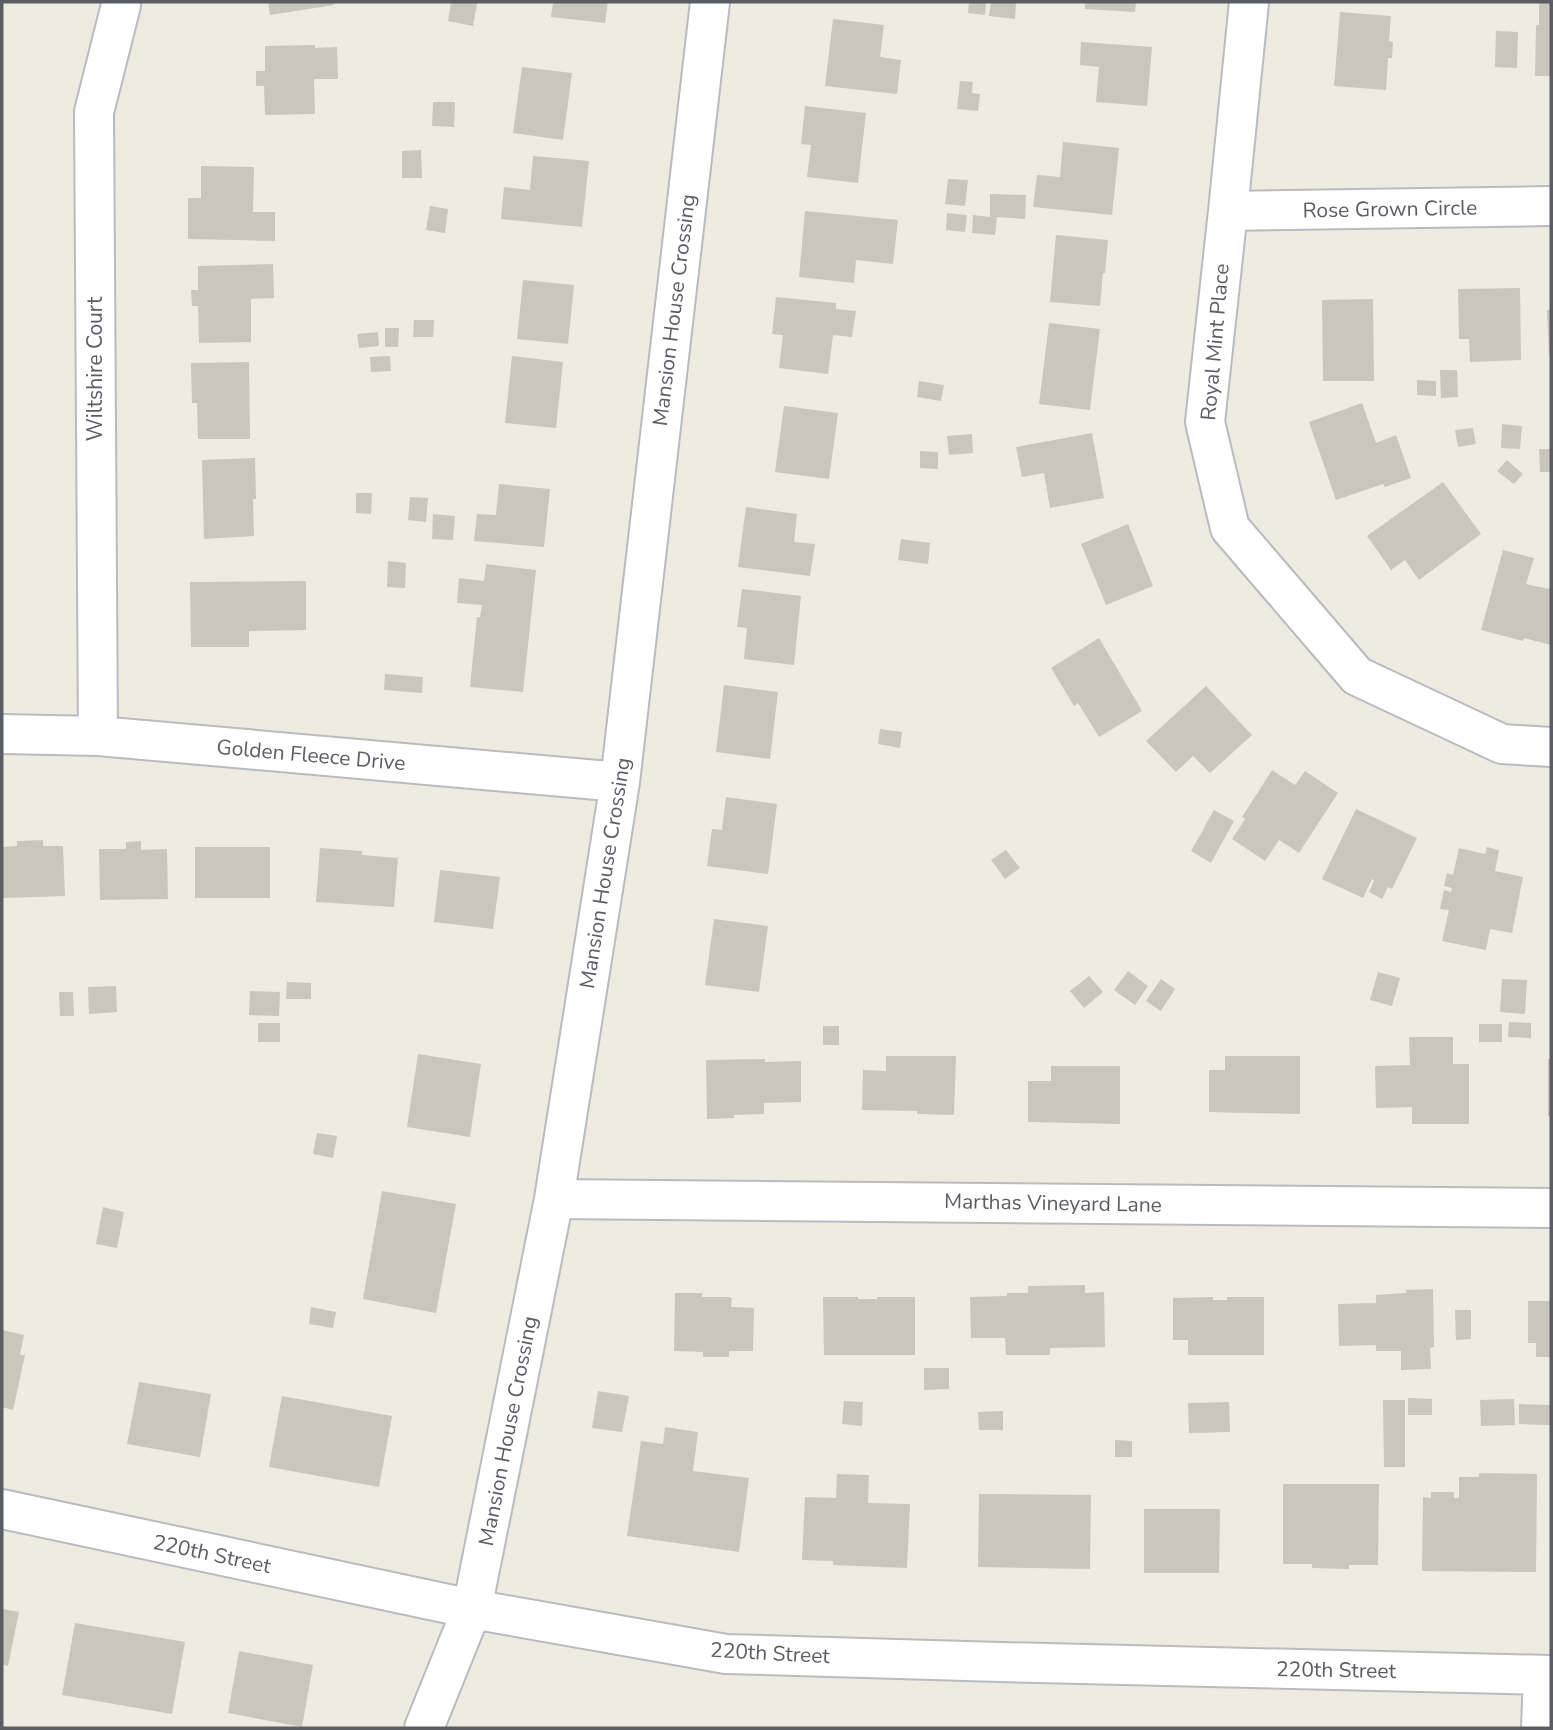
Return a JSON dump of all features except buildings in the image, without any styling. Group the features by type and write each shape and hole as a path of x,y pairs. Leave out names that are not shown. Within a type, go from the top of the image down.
{"street":[{"name":"Mansion House Crossing","path":"424,1728 472,1609 554,1199 620,782 710,2"},
{"name":"Royal Mint Place","path":"1249,2 1205,422 1230,528 1357,676 1502,744 1551,747"},
{"name":"Wiltshire Court","path":"97,736 94,112 121,5"},
{"name":"Rose Grown Circle","path":"1228,211 1551,205"},
{"name":"Golden Fleece Drive","path":"2,734 97,736 620,782"},
{"name":"Marthas Vineyard Lane","path":"554,1199 1551,1208"},
{"name":"220th Street","path":"2,1509 472,1609 726,1654 1547,1675"},
{"path":"1541,1728 1547,1675"}]}
